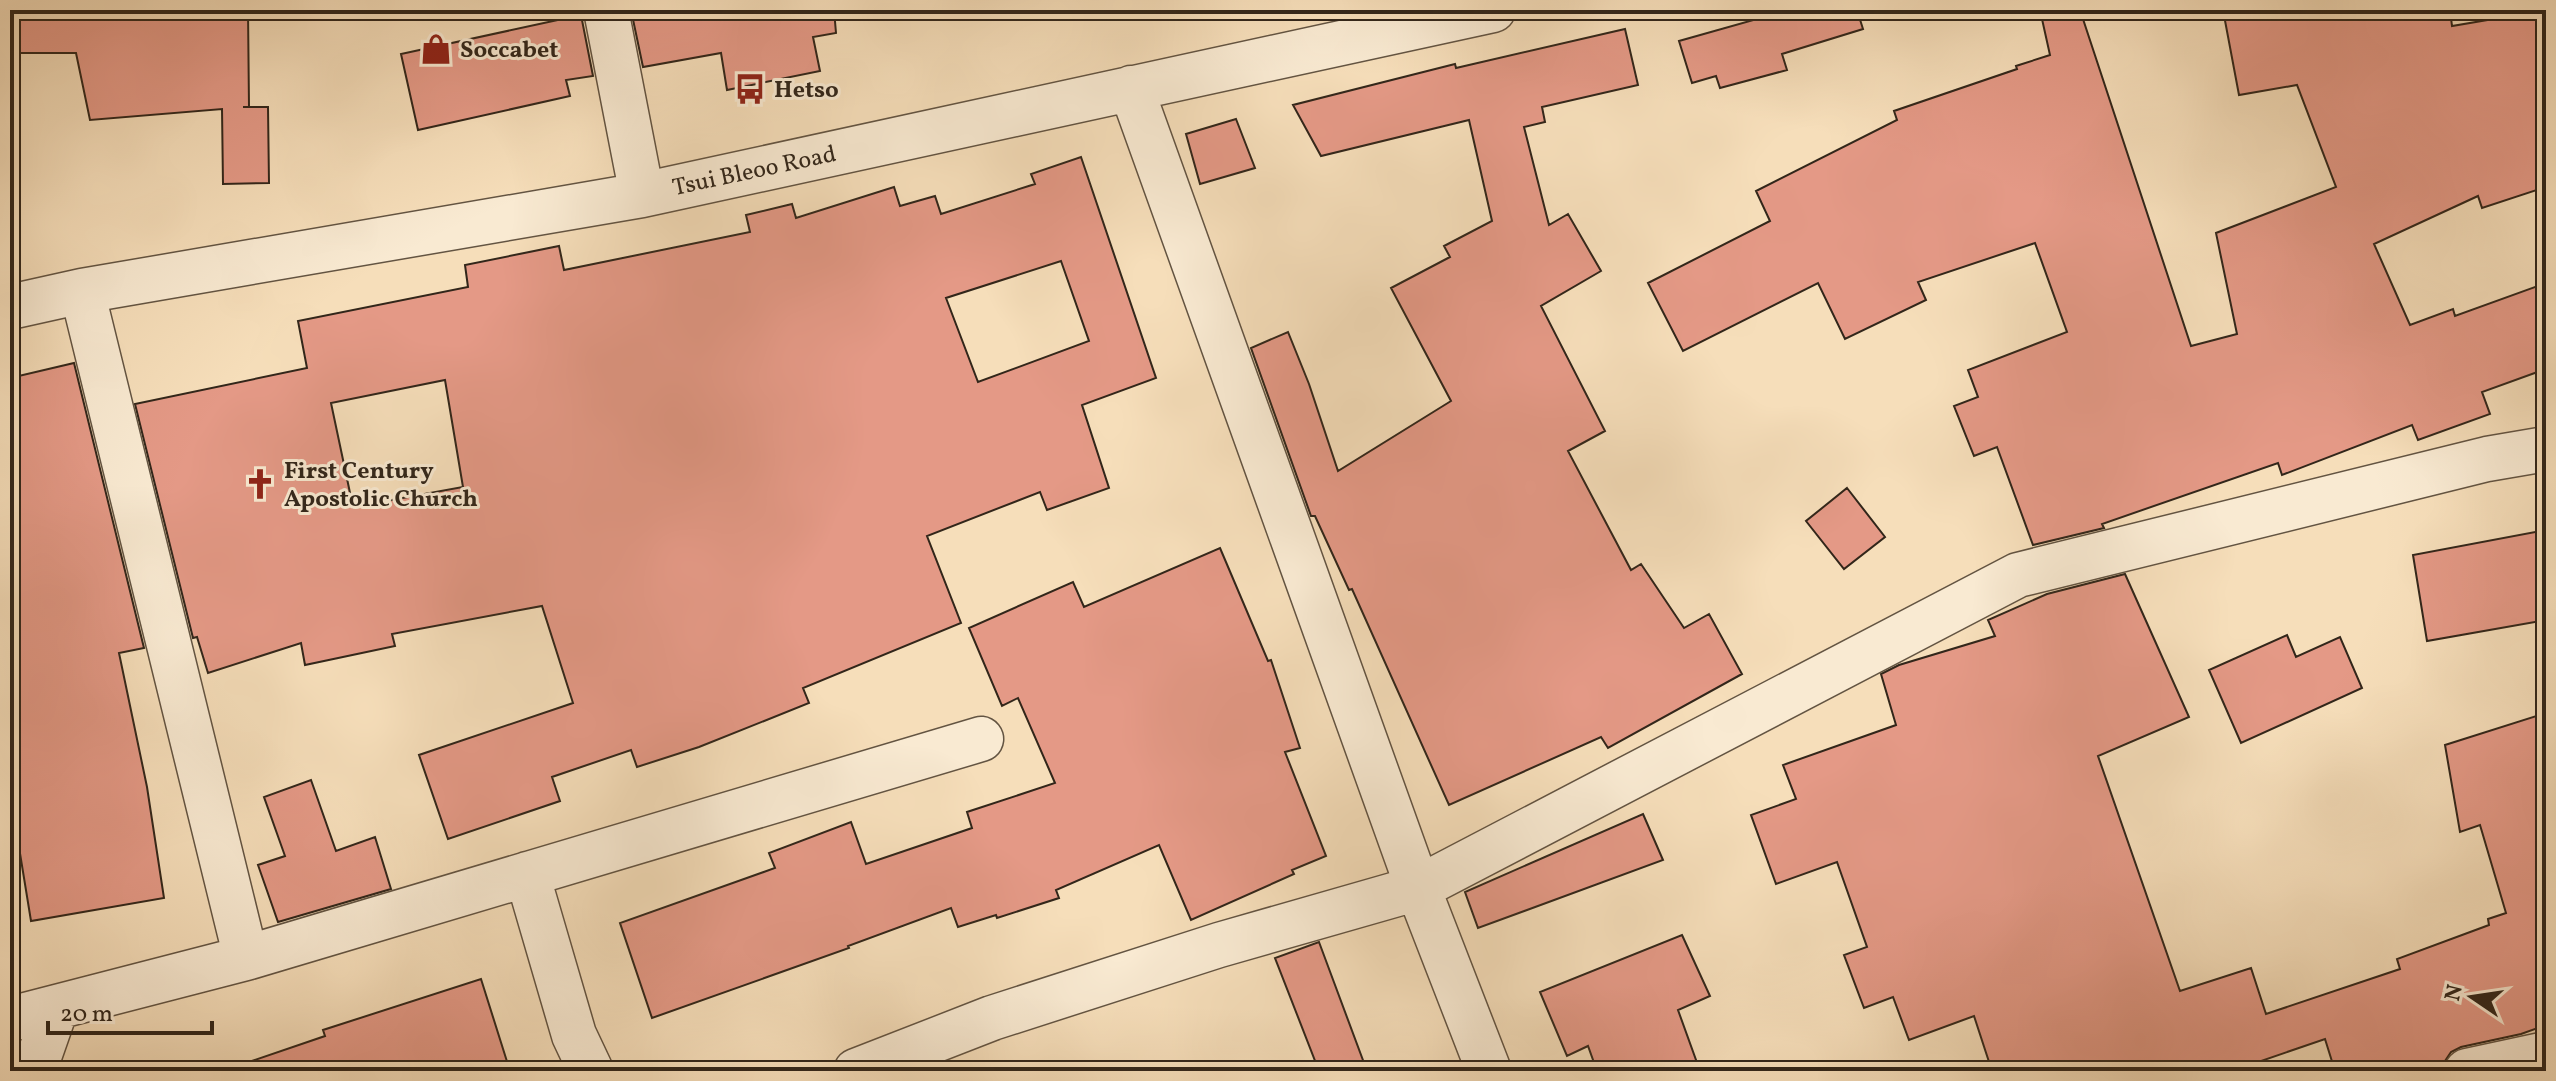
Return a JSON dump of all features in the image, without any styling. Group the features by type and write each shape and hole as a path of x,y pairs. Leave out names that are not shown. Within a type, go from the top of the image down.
{"street":[{"path":"606,10 642,195"},
{"name":"Tsui Bleoo Road","path":"10,307 82,291 642,195 1493,10"},
{"path":"1131,88 1418,888 1489,1071"},
{"path":"82,291 246,958"},
{"path":"856,1071 992,1018 1219,945 1418,888 2018,575 2487,459 2546,449"},
{"path":"10,1019 246,958 981,739"},
{"path":"527,874 574,1035 591,1071"},
{"path":"34,1071 56,1008"},
{"path":"2467,1071 2546,1054"}],"building":[{"path":"10,10 248,10 249,107 268,107 269,183 223,184 222,109 90,120 76,53 10,53"},
{"path":"631,10 834,10 836,33 813,37 820,71 727,90 721,53 643,67"},
{"path":"1789,10 1857,10 1863,29 1782,54 1787,70 1720,88 1716,76 1692,83 1679,41"},
{"path":"2040,10 2080,10 2191,346 2237,334 2216,233 2336,187 2297,85 2239,95 2223,10 2450,10 2452,26 2546,10 2546,187 2482,208 2478,196 2374,244 2410,325 2453,309 2455,316 2546,283 2546,369 2482,392 2490,414 2418,440 2412,425 2282,475 2278,463 2102,524 2104,528 2033,545 1997,447 1974,456 1954,406 1978,397 1968,370 2067,332 2035,243 1918,282 1926,300 1845,339 1818,283 1683,351 1648,283 1770,221 1756,191 1897,120 1894,111 2050,55"},
{"path":"581,15 593,76 566,80 570,96 418,130 401,54"},
{"path":"1625,29 1638,85 1542,107 1545,122 1524,127 1549,225 1568,214 1601,271 1541,306 1605,431 1568,451 1631,570 1641,564 1684,628 1709,614 1742,674 1608,748 1601,737 1449,805 1352,589 1349,590 1315,516 1311,516 1251,348 1288,332 1338,471 1451,401 1391,288 1450,257 1444,246 1492,221 1469,120 1321,156 1293,105 1455,64 1456,68"},
{"path":"1236,119 1255,168 1200,184 1186,134"},
{"path":"1081,157 1156,378 1082,405 1109,488 1047,510 1040,492 927,536 961,623 803,688 809,703 699,747 637,767 631,750 552,777 560,801 448,839 419,755 573,703 542,606 392,634 395,646 305,665 301,643 208,673 197,637 193,638 135,404 307,368 298,321 468,287 465,265 559,246 564,270 750,232 746,215 792,204 796,218 894,187 900,206 935,196 941,214 1035,184 1031,174","holes":["1061,261 1089,341 978,382 946,298","445,380 463,487 353,507 331,403"]},
{"path":"74,363 144,648 119,653 147,787 164,898 31,921 10,792 10,720 19,718 10,673 10,378"},
{"path":"1847,488 1885,537 1844,569 1806,521"},
{"path":"2546,530 2546,620 2427,641 2413,555"},
{"path":"1220,548 1268,661 1271,660 1300,748 1285,752 1326,856 1292,870 1294,874 1191,920 1159,845 1056,890 1059,898 958,927 951,908 652,1018 620,923 775,868 769,853 851,822 866,864 972,828 967,812 1055,783 1018,698 1002,706 969,628 1073,582 1084,607"},
{"path":"2125,574 2189,717 2098,756 2180,991 2251,968 2266,1014 2400,969 2397,959 2489,925 2488,919 2506,913 2480,825 2460,832 2445,745 2546,713 2546,1025 2521,1034 2461,1047 2451,1052 2445,1061 2416,1071 2335,1071 2325,1039 2232,1071 1992,1071 1974,1016 1909,1040 1893,997 1864,1008 1844,955 1867,947 1837,862 1776,884 1751,815 1796,799 1783,765 1896,725 1881,674 1899,665 1995,636 1988,620 2047,594"},
{"path":"2287,635 2296,657 2340,637 2362,688 2241,743 2209,670"},
{"path":"311,780 336,851 375,837 391,889 278,922 258,865 285,856 264,797"},
{"path":"1643,814 1663,860 1478,928 1465,892"},
{"path":"1682,935 1710,996 1678,1010 1700,1071 1597,1071 1588,1046 1567,1056 1540,992"},
{"path":"1319,942 1367,1071 1319,1071 1275,958"},
{"path":"481,979 510,1071 247,1071 246,1063 325,1036 323,1030"}],"place":[{"name":"Soccabet","path":"436,49"},
{"name":"Hetso","path":"750,89"},
{"name":"First Century Apostolic Church","path":"260,484"}]}
